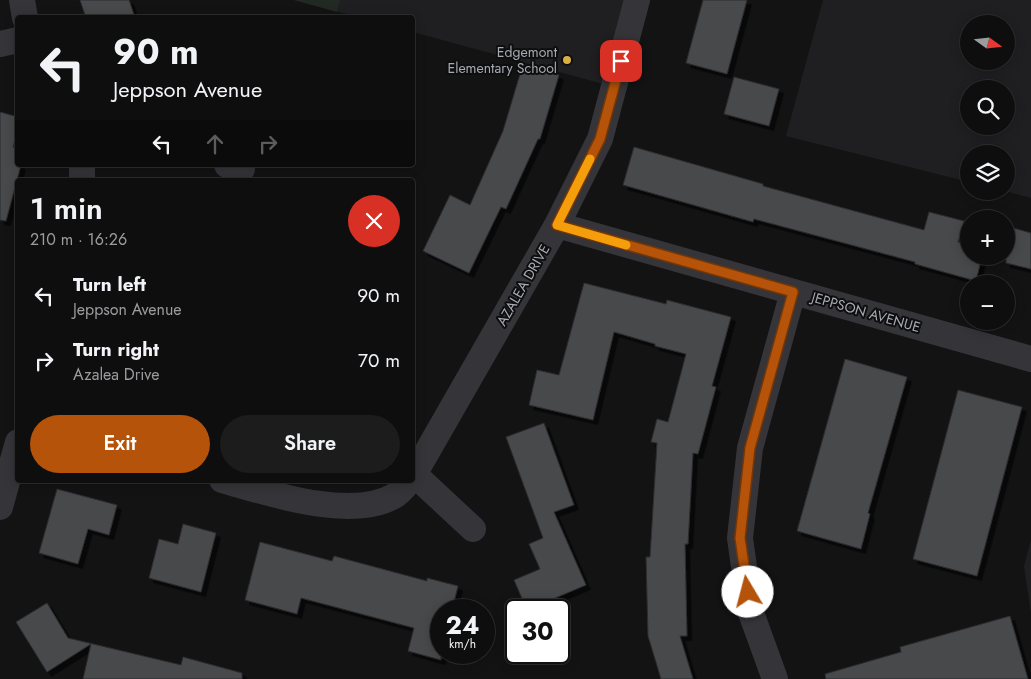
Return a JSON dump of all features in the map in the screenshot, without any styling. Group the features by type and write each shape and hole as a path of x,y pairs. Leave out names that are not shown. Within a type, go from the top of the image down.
{"street":[{"path":"22,0 24,15"},
{"name":"AZALEA DRIVE","path":"415,474 557,225 600,139 637,0"},
{"path":"0,44 15,41"},
{"name":"JEPPSON AVENUE","path":"557,225 1031,359"},
{"path":"775,679 750,610 740,538 750,448 793,292"},
{"path":"0,507 15,453"},
{"path":"415,480 473,529"},
{"name":"AZALEA DRIVE","path":"234,483 317,503 348,507 368,505 395,496 408,483"}],"shaded area":[{"name":"Edgemont Elementary School","path":"294,0 637,0 614,87 415,33 415,15 350,15"},
{"path":"294,0 340,0 337,12"},
{"path":"823,0 1031,0 1031,198 1015,194 1015,145 960,145 960,180 786,136"},
{"path":"1031,540 1031,614 1024,566"}],"building":[{"path":"80,0 129,0 134,15 85,15"},
{"path":"703,0 747,0 727,74 686,63"},
{"path":"523,64 559,75 540,139 538,139 506,209 501,207 469,273 423,251 450,195 470,205 503,131"},
{"path":"734,77 779,89 769,126 724,114"},
{"path":"0,112 15,116 15,140 13,147 15,147 15,167 20,167 18,178 15,178 15,187 6,221 0,220"},
{"path":"634,147 763,184 763,186 924,230 929,212 960,220 958,242 960,243 960,265 980,265 977,275 960,275 960,277 915,264 915,262 754,219 753,222 623,185"},
{"path":"1015,229 1031,233 1031,269 1014,265"},
{"path":"584,283 666,304 667,300 731,317 712,386 716,387 698,454 693,453 688,544 685,544 687,636 680,636 693,679 661,679 648,636 646,557 650,557 657,443 651,442 657,419 668,422 686,354 614,332 593,420 529,405 537,370 559,375"},
{"path":"845,359 907,377 868,513 870,514 861,549 797,531"},
{"path":"958,390 1022,407 977,576 913,559"},
{"path":"544,423 574,505 554,512 586,585 553,599 522,599 514,580 540,569 529,544 543,538 506,437"},
{"path":"57,489 117,505 109,535 88,529 78,564 39,553"},
{"path":"183,524 216,533 201,592 149,578 159,539 178,544"},
{"path":"260,542 332,561 334,556 427,581 427,578 458,586 455,599 430,599 430,657 408,651 414,628 301,598 297,614 245,600"},
{"path":"47,603 68,638 181,665 183,657 242,673 242,679 83,679 91,644 47,672 16,622"},
{"path":"1010,616 1028,679 826,679 825,674 901,652 900,647"}],"slow traffic":[{"path":"590,159 557,225 626,245"}],"place":[{"name":"Edgemont Elementary School","path":"567,60"}],"route":[{"path":"621,61 600,139 557,225 793,292 750,448 740,538 748,592"}]}
